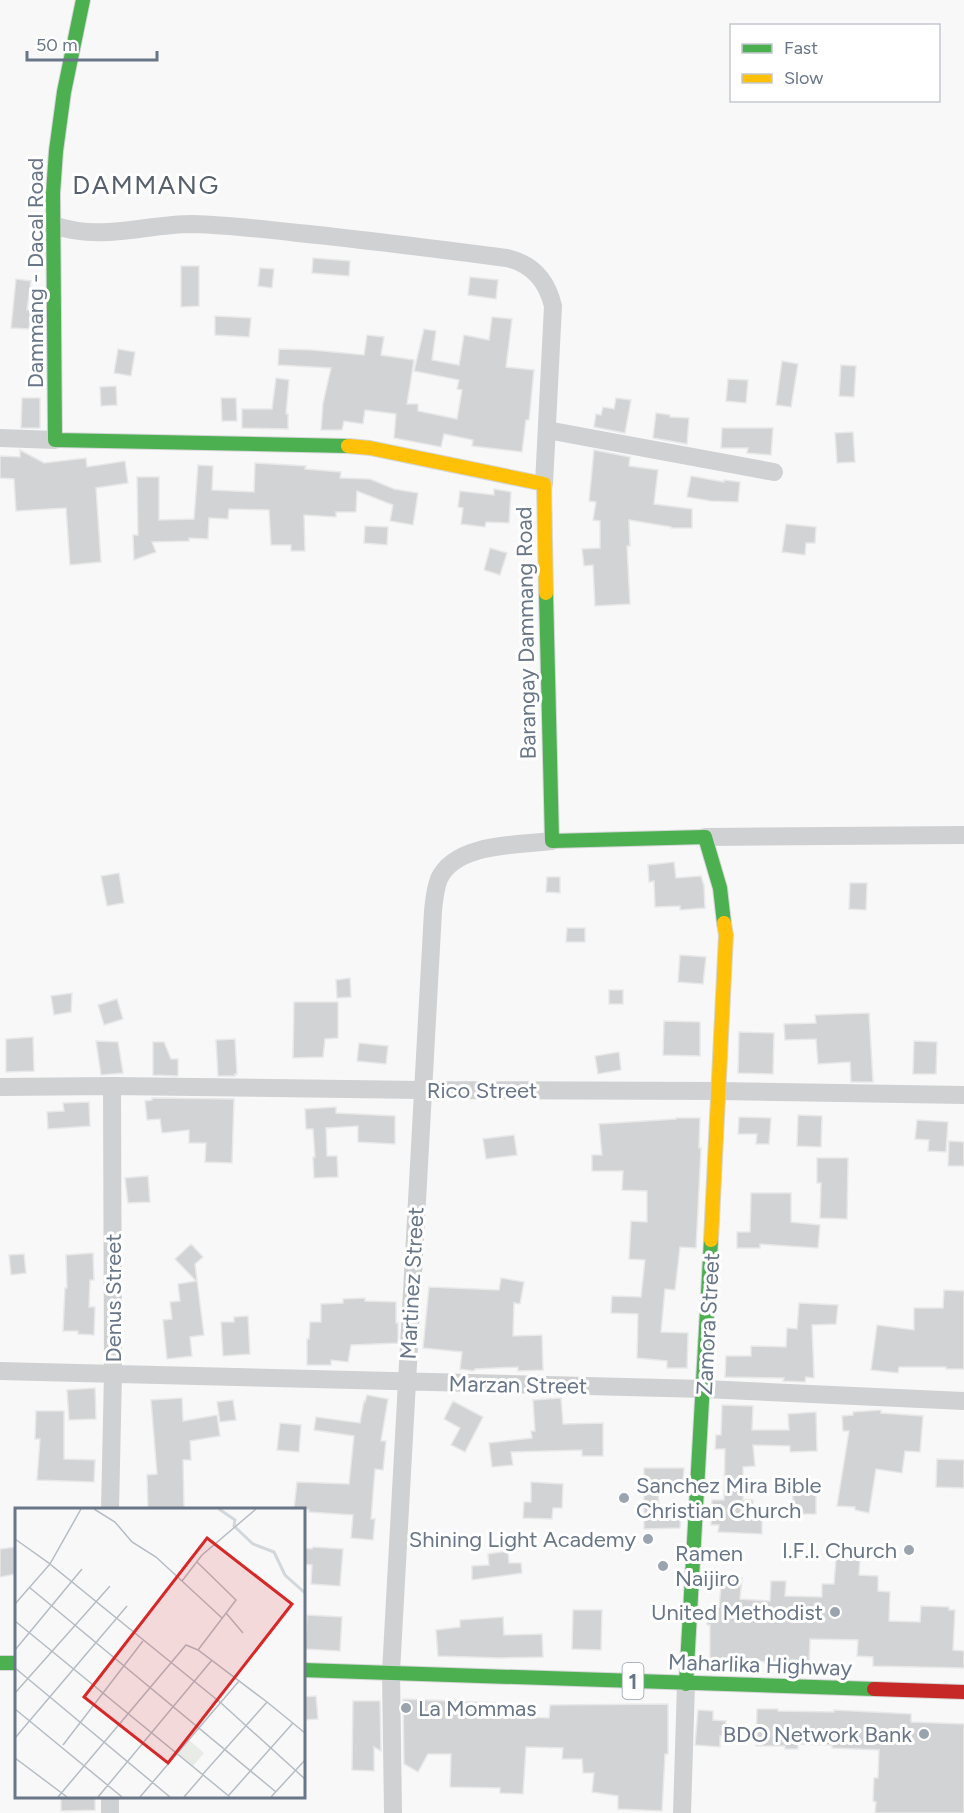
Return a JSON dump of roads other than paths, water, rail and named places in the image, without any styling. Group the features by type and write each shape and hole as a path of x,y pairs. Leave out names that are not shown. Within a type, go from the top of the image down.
{"main road":[{"name":"Dammang - Dacal Road","path":"55,440 52,193 64,92 83,0"},
{"name":"Barangay Dammang Road","path":"55,440 342,445 370,448 544,484 552,842"},
{"path":"552,842 705,837"},
{"name":"Zamora Street","path":"687,1684 720,1091 726,935 720,888 705,837"},
{"name":"Maharlika Highway","path":"304,1670 964,1692"}],"street":[{"path":"53,225 91,234 176,225 232,227 353,238 518,260 543,279 554,306 544,484"},
{"path":"546,430 774,472"},
{"path":"0,438 55,440"},
{"path":"705,837 964,835"},
{"name":"Martinez Street","path":"393,1813 392,1672 433,911 438,881 446,868 455,860 466,854 486,849 552,842"},
{"name":"Denus Street","path":"110,1508 113,1374 112,1086"},
{"name":"Rico Street","path":"0,1087 720,1091 964,1095"},
{"name":"Marzan Street","path":"0,1371 704,1389 964,1401"},
{"name":"Zamora Street","path":"682,1813 687,1684"}],"place":[{"name":"Sanchez Mira Bible Christian Church","path":"624,1498"},
{"name":"Shining Light Academy","path":"648,1539"},
{"name":"I.F.I. Church","path":"909,1550"},
{"name":"Ramen Naijiro","path":"663,1566"},
{"name":"United Methodist","path":"835,1612"},
{"name":"La Mommas","path":"406,1708"},
{"name":"BDO Network Bank","path":"924,1734"}],"district":[{"name":"DAMMANG","path":"146,185"}]}
